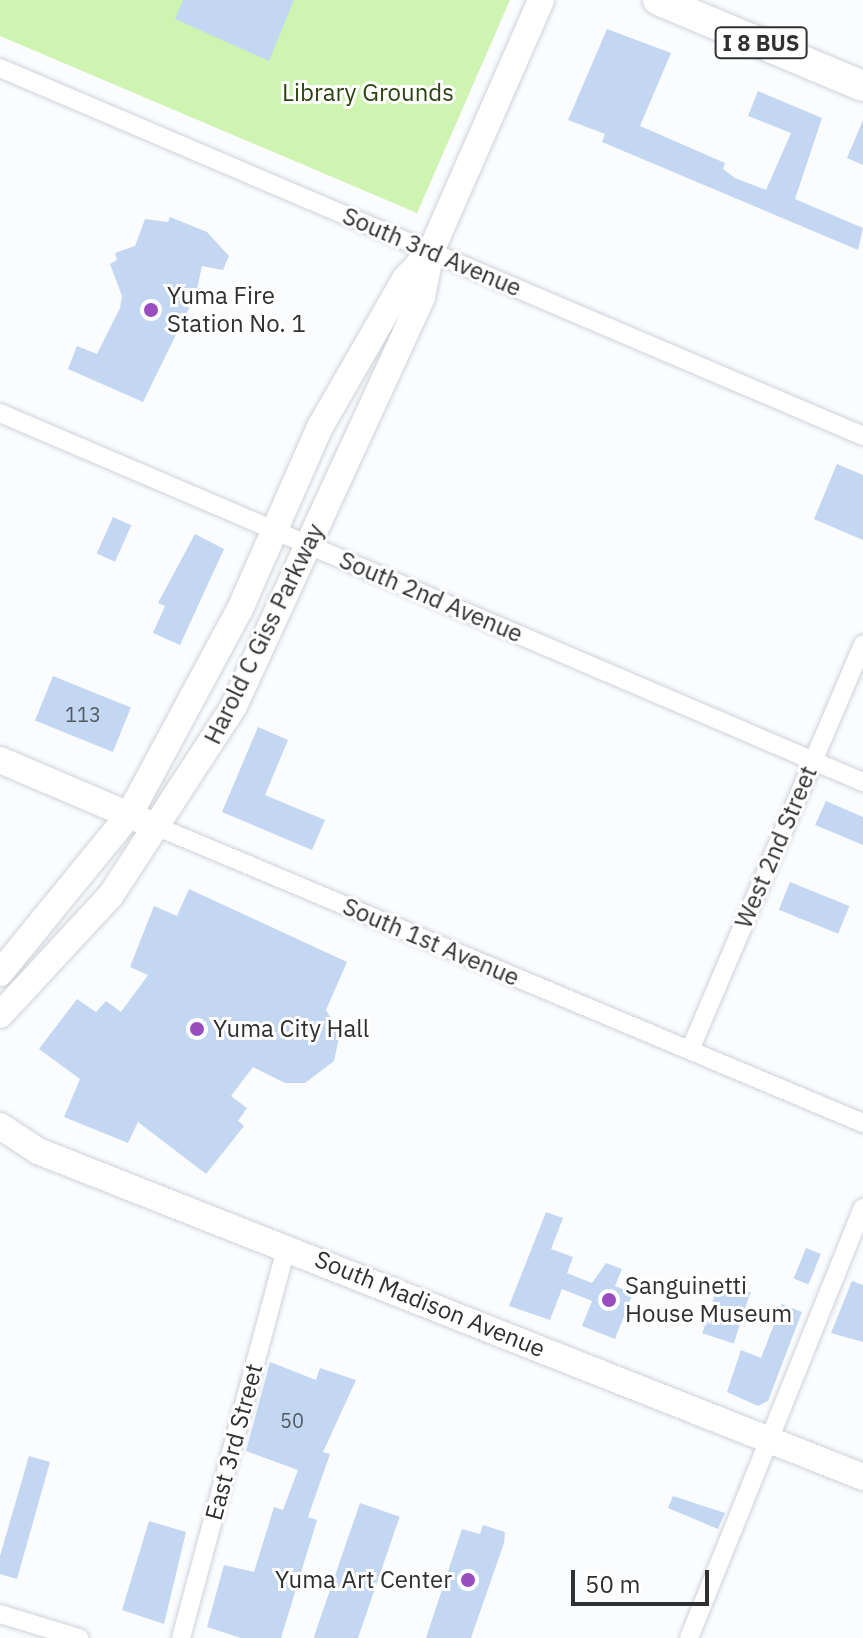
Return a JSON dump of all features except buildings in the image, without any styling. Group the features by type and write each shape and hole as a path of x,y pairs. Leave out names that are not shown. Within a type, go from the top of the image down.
{"main road":[{"name":"Harold C Giss Parkway","path":"0,1015 111,895 234,706 422,297 431,251 541,0"},
{"name":"I 8 BUS","path":"658,0 863,86"},
{"name":"Harold C Giss Parkway","path":"0,973 129,815 195,700 276,531 320,427 405,279 431,251"},
{"name":"South 1st Avenue","path":"0,760 158,827"},
{"name":"South Madison Avenue","path":"0,1126 38,1151 287,1246 863,1477"},
{"path":"0,1150 38,1151"}],"street":[{"name":"South 3rd Avenue","path":"0,68 863,436"},
{"name":"South 2nd Avenue","path":"0,413 863,782"},
{"name":"West 2nd Street","path":"690,1050 863,644"},
{"name":"South 1st Avenue","path":"158,827 863,1123"},
{"path":"689,1638 863,1208"},
{"name":"East 3rd Street","path":"181,1638 287,1246"},
{"path":"0,1614 79,1638"}],"green space":[{"name":"Library Grounds","path":"0,0 510,0 417,213 0,36"}],"place":[{"name":"Yuma Fire Station No. 1","path":"151,310"},
{"name":"Yuma City Hall","path":"197,1029"},
{"name":"Sanguinetti House Museum","path":"609,1300"},
{"name":"Yuma Art Center","path":"468,1580"}]}
